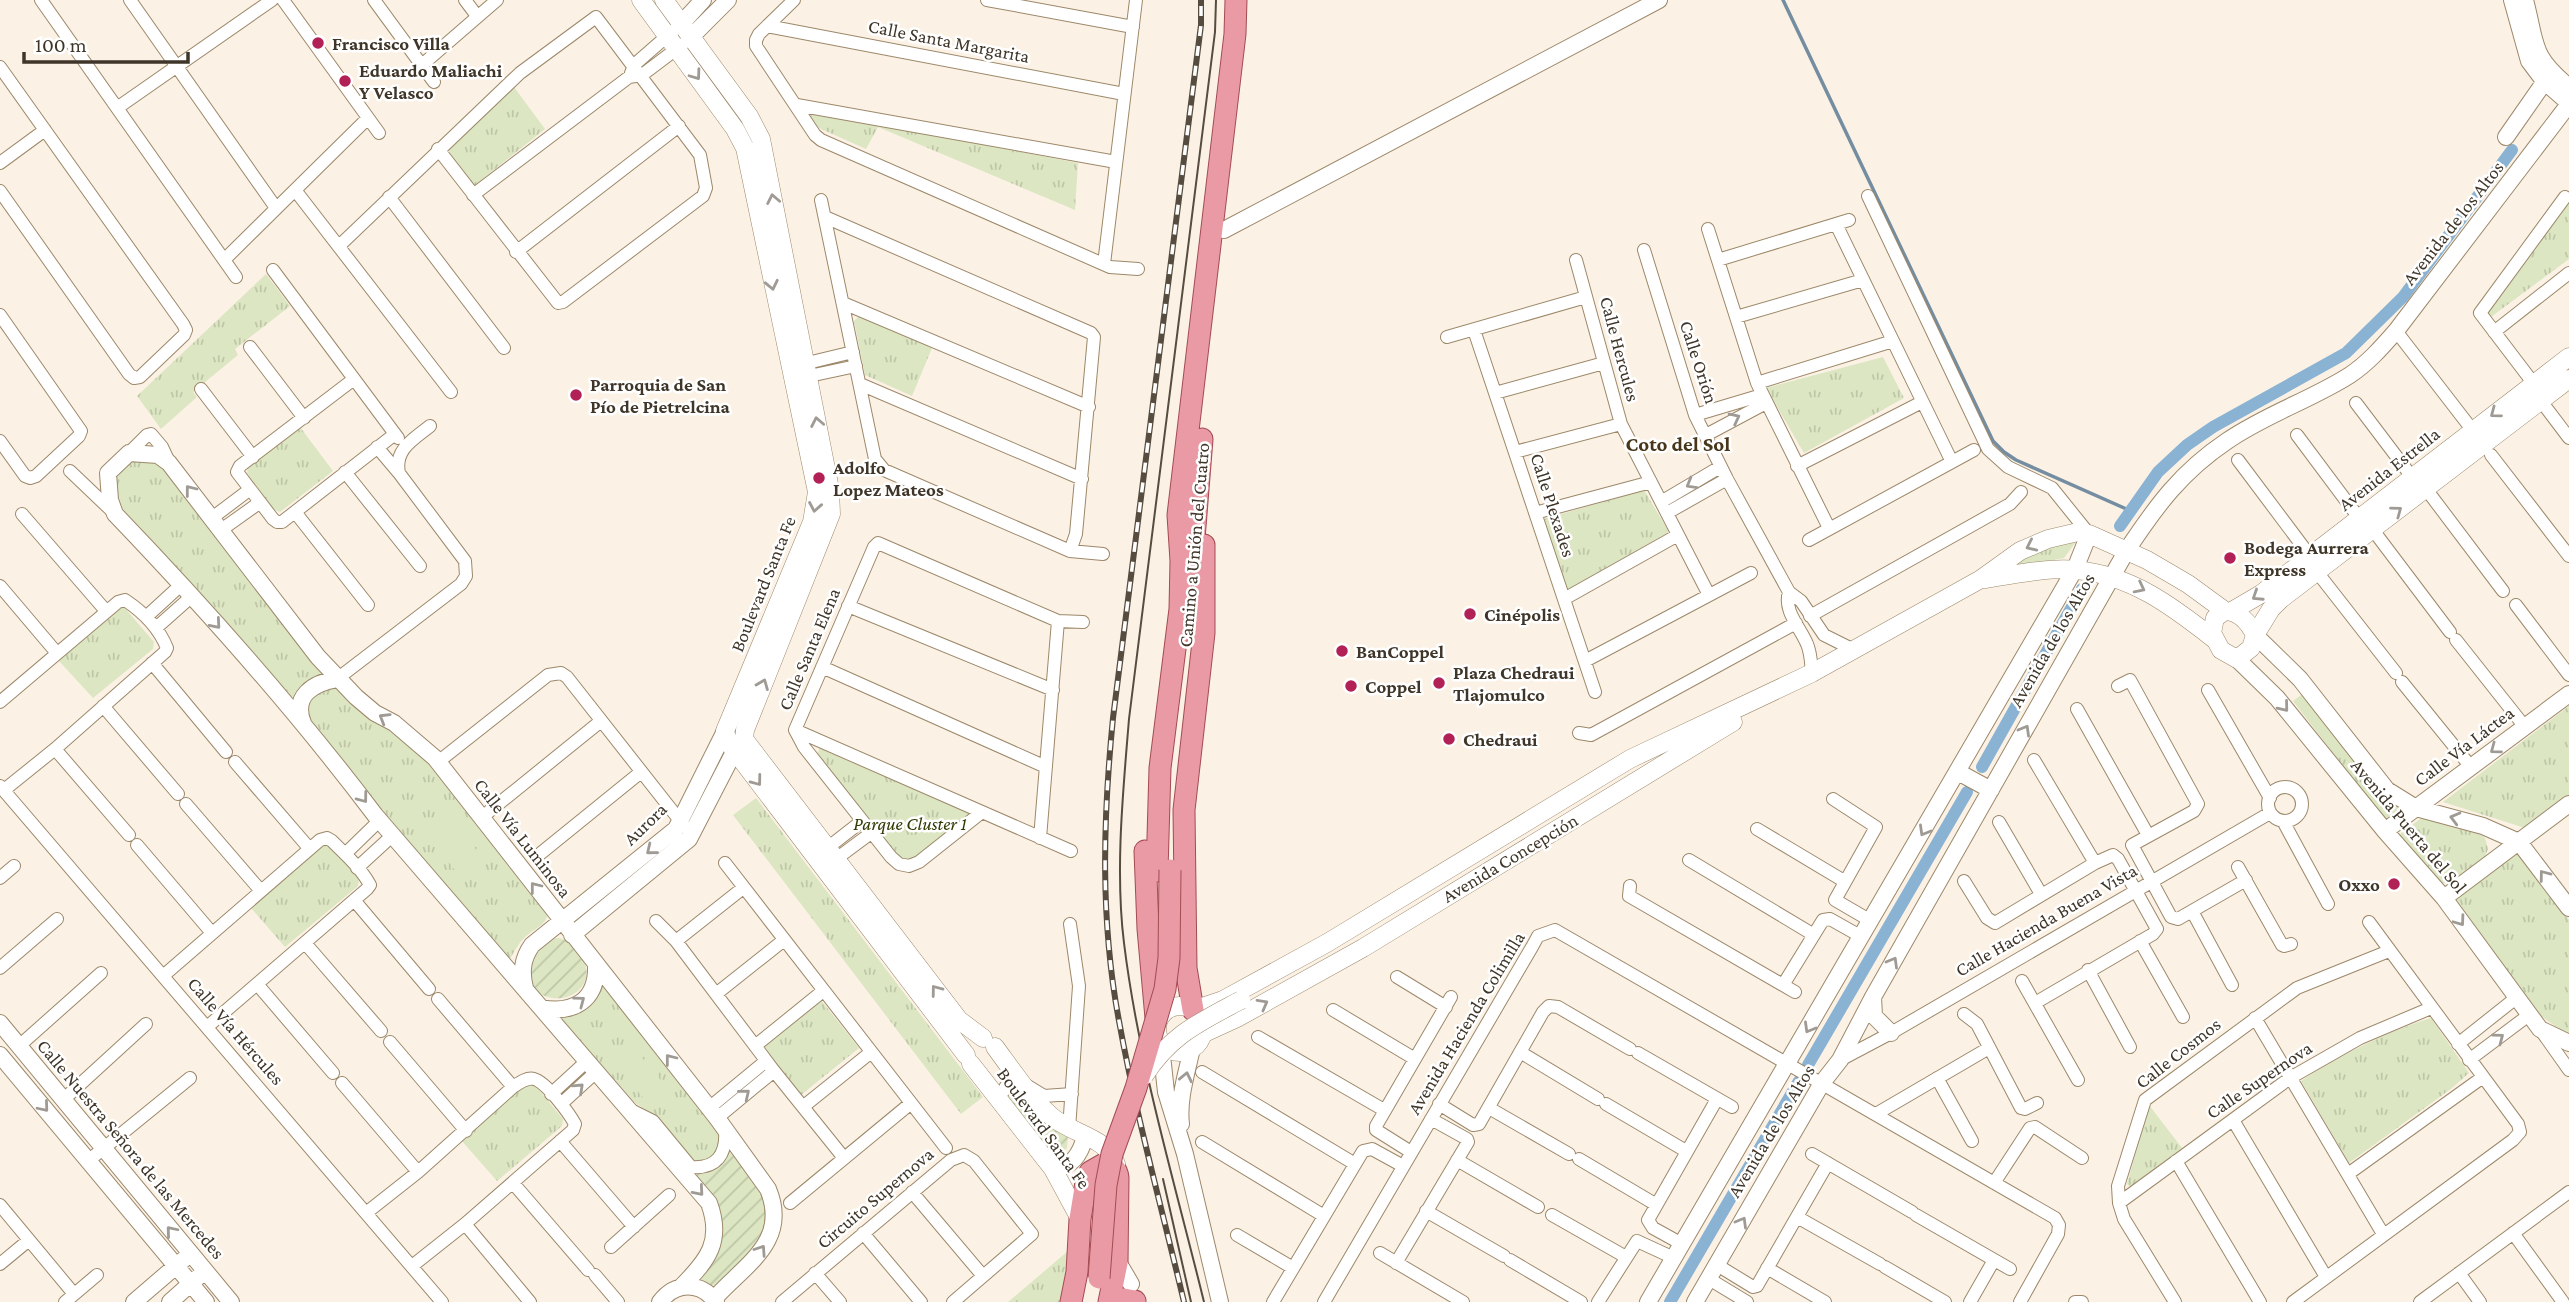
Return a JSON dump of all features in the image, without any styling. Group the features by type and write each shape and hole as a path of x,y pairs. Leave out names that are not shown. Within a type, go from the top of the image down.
{"main road":[{"name":"Boulevard Santa Fe","path":"641,0 735,129 745,148 830,489 831,514 745,730 744,739 969,1060 1053,1170 1080,1219"},
{"name":"Boulevard Santa Fe","path":"664,0 749,116 761,139 817,492 815,512 725,731 734,752 826,858 959,1020 989,1042 1051,1116 1109,1150 1117,1171"},
{"name":"Camino a Unión del Cuatro","path":"1132,1079 1166,989 1169,958 1160,768 1180,609 1178,515 1235,34 1236,0"},
{"name":"Camino a Unión del Cuatro","path":"1163,870 1170,818 1199,471 1249,0"},
{"name":"Avenida Estrella","path":"2229,611 2314,564 2366,524 2426,489 2538,392 2569,357"},
{"name":"Avenida Estrella","path":"2538,392 2569,379"},
{"name":"Avenida Estrella","path":"2366,524 2412,477 2482,443"},
{"path":"1193,1010 1185,968 1183,836 1204,633 1205,558 1199,471"},
{"path":"1159,1033 1160,1016 1171,1007 1186,1006 1202,1020 1197,1041 1179,1052 1167,1048 1159,1033 1148,929 1144,834 1154,710 1178,515"},
{"name":"Avenida Concepción","path":"1193,1010 1223,1000 1327,943 1630,759 1812,673 1980,579 2020,551 2048,539 2078,532 2088,534"},
{"path":"2075,569 2134,584 2173,606 2214,639 2221,650 2237,659 2248,652 2255,635 2245,620 2127,550 2088,534"},
{"name":"Avenida Estrella","path":"2255,635 2270,609 2314,564"},
{"name":"Avenida Concepción","path":"1980,579 2075,569"},
{"path":"2214,639 2212,624 2215,618 2229,611"},
{"name":"Avenida Concepción","path":"1197,1041 1363,948 1812,673"},
{"name":"Avenida Concepción","path":"1132,1079 1166,1046 1193,1026 1363,932 1751,703"},
{"path":"970,1042 989,1042 995,1057 989,1065 980,1067 969,1060 970,1042"},
{"path":"1082,1302 1092,1276 1112,1154 1132,1079"},
{"path":"1071,1302 1077,1272 1080,1219 1086,1182 1090,1172 1104,1164 1112,1165 1117,1171 1117,1263 1109,1302"},
{"path":"1092,1276 1095,1302"},
{"path":"1109,1302 1134,1296"}],"street":[{"path":"41,0 236,277"},
{"path":"130,0 276,208"},
{"path":"117,108 272,0"},
{"path":"283,0 379,133"},
{"path":"374,0 435,82"},
{"path":"465,0 477,16"},
{"path":"423,64 497,0"},
{"path":"686,30 703,0"},
{"path":"473,195 673,43 686,30 715,13 728,0"},
{"path":"794,0 759,34 756,46 797,105 814,135 1104,264 1138,269"},
{"path":"987,0 1133,27"},
{"path":"1104,264 1136,0"},
{"path":"1224,230 1659,0"},
{"path":"2512,0 2529,61 2548,77 2569,104"},
{"path":"2525,0 2538,55 2548,77 2569,87"},
{"path":"709,62 706,33 715,13"},
{"path":"339,246 388,197 438,149 520,72 596,17 700,155 706,188 703,196 563,302 558,303 438,149"},
{"name":"Calle Santa Margarita","path":"768,26 1124,94"},
{"path":"0,67 186,330 184,335 140,377 134,378 0,191"},
{"path":"2506,137 2548,77"},
{"name":"Avenida de los Altos","path":"1695,1302 1822,1083 1840,1060 1872,997 2127,550 2163,497 2194,465 2228,440 2348,376 2373,355 2396,331 2569,104"},
{"path":"797,105 1116,162"},
{"path":"224,260 368,118"},
{"path":"516,252 679,126"},
{"path":"0,163 45,130"},
{"path":"296,190 451,392"},
{"path":"1868,196 1988,449 2008,467 2052,488 2088,534"},
{"path":"388,197 504,348"},
{"path":"2565,197 2480,313 2569,438"},
{"path":"821,200 875,460 879,466 1070,551 1103,554"},
{"path":"825,217 1091,333 1094,337 1076,534 1070,551"},
{"path":"1718,260 1842,222 1863,280 1952,462"},
{"path":"1709,229 1761,394 1829,528"},
{"name":"Calle Orión","path":"1644,250 1695,415 1720,467 1789,592 1801,601 1824,635 1854,650"},
{"name":"Calle Hercules","path":"1576,260 1620,424 1709,595"},
{"path":"273,270 404,447"},
{"path":"2494,332 2569,273"},
{"path":"1736,317 1863,280"},
{"path":"1447,337 1586,297"},
{"path":"843,303 1089,407"},
{"path":"0,315 81,431 79,436 36,476 30,478 25,476 0,440"},
{"name":"Calle Plexades","path":"1474,330 1595,692"},
{"path":"2396,331 2569,556"},
{"path":"1695,415 1761,394 1893,341"},
{"path":"250,347 304,418"},
{"path":"799,371 853,352"},
{"path":"1495,393 1604,363"},
{"path":"799,371 856,366"},
{"path":"354,379 237,472 249,490 277,522 282,522 395,434"},
{"path":"860,384 1082,479"},
{"path":"201,389 253,457"},
{"path":"1706,435 1761,394"},
{"path":"1797,466 1922,402"},
{"path":"2356,403 2412,477"},
{"path":"1515,452 1620,424"},
{"path":"399,472 396,462 404,447 430,426"},
{"path":"2297,435 2525,727"},
{"path":"304,725 299,706 302,698 316,685 337,679 461,584 466,576 465,561 399,472 377,447"},
{"path":"1809,540 1974,450"},
{"name":"Calle Vía Luminosa","path":"108,473 129,453 158,454 169,463 337,679 375,713 394,723 438,762 717,1118 768,1189 773,1221 760,1255 715,1301"},
{"path":"2238,460 2399,677 2471,767"},
{"path":"1664,507 1720,467"},
{"path":"70,471 187,590 333,758 380,820 709,1203 715,1231 707,1257 682,1286 666,1294 660,1302"},
{"path":"345,472 420,566"},
{"path":"91,490 108,473"},
{"path":"108,473 110,500 115,514"},
{"path":"1664,507 1727,479"},
{"path":"1535,513 1651,482"},
{"path":"2426,489 2503,591"},
{"path":"217,524 249,490"},
{"path":"1810,616 2010,504 2021,492"},
{"path":"217,524 259,503"},
{"path":"295,512 368,605"},
{"path":"22,513 106,611"},
{"name":"Avenida de los Altos","path":"1648,1302 2075,569 2088,534"},
{"path":"1564,599 1678,535"},
{"name":"Calle Santa Elena","path":"982,812 919,862 909,866 899,864 871,833 804,747 795,730 878,543 1058,621"},
{"path":"1585,661 1751,573"},
{"path":"0,586 57,652"},
{"path":"146,617 187,590"},
{"path":"156,628 187,590"},
{"name":"Calle Orión","path":"1789,592 1788,608 1808,646 1812,673"},
{"path":"2,788 55,749 167,648 156,628 125,600 106,611 3,694"},
{"path":"2516,605 2569,675"},
{"path":"848,606 1053,690"},
{"path":"1040,838 1058,621 1083,622"},
{"path":"1579,733 1591,735 1796,623"},
{"name":"Avenida Puerta del Sol","path":"2255,635 2300,679 2387,790 2416,808 2483,826 2519,842 2569,908"},
{"name":"Avenida Puerta del Sol","path":"2237,659 2277,698 2385,831 2444,898 2569,1070"},
{"path":"152,663 309,848"},
{"path":"822,667 1046,767"},
{"path":"438,762 554,673 568,677 691,836"},
{"path":"2118,686 2130,680 2197,802 2198,807 2132,845 2150,882 2174,920 2246,880"},
{"path":"2208,690 2270,797"},
{"name":"Calle Vía Láctea","path":"2385,831 2569,694"},
{"path":"103,706 261,891"},
{"path":"2077,709 2148,835"},
{"path":"481,818 601,721"},
{"path":"795,730 1071,851"},
{"name":"Aurora","path":"562,922 670,834 681,822 725,731"},
{"path":"55,749 212,933"},
{"name":"Aurora","path":"572,935 691,836 734,752"},
{"path":"2034,760 2095,863"},
{"path":"541,853 642,772"},
{"path":"1958,772 1991,790"},
{"name":"Calle Vía Hércules","path":"2,788 442,1302"},
{"path":"2276,790 2294,790 2301,798 2301,808 2297,816 2283,821 2276,819 2268,806 2270,797 2276,790"},
{"path":"1833,799 1876,827 1835,897 1836,902 1871,921"},
{"path":"2444,898 2569,804"},
{"name":"Calle Hacienda Buena Vista","path":"1840,1060 2270,813"},
{"path":"345,853 380,820"},
{"path":"826,858 862,821"},
{"path":"2283,821 2328,904"},
{"path":"1999,822 2041,894"},
{"path":"2483,826 2492,841 2494,860"},
{"path":"1757,829 1844,881"},
{"path":"826,858 871,833"},
{"path":"357,868 393,835"},
{"path":"163,976 309,848 327,838 345,853 370,885 207,1027"},
{"path":"1964,881 1992,923 2110,855 2117,857 2157,927 2153,934 2035,1003"},
{"path":"1689,860 1814,934"},
{"path":"726,863 822,991 946,1148"},
{"path":"0,878 14,866"},
{"path":"2238,867 2282,944 2291,944"},
{"path":"1630,886 1629,896 1796,992"},
{"path":"676,941 743,888"},
{"path":"354,900 513,1087"},
{"path":"2192,911 2232,985"},
{"path":"1783,985 1821,922 1828,918 1862,937"},
{"path":"0,968 57,919"},
{"path":"656,921 676,941 770,1066 844,1158"},
{"path":"526,990 522,974 526,953 538,939 562,922"},
{"path":"2293,1302 2513,1140 2520,1132 2518,1124 2369,922"},
{"path":"1053,1170 1064,1168 1082,1150 1072,1094 1079,986 1070,924"},
{"name":"Avenida Hacienda Colimilla","path":"1330,1300 1403,1166 1538,936 1555,930 2055,1219 2060,1225 2058,1234 2020,1302"},
{"path":"716,994 783,940"},
{"path":"2140,941 2183,1017"},
{"path":"305,943 466,1130"},
{"name":"Calle Cosmos","path":"2119,1203 2119,1186 2145,1100 2297,988 2389,951"},
{"path":"541,1008 566,1010 585,999 593,988 596,966"},
{"path":"2088,970 2130,1047"},
{"path":"19,1046 101,973"},
{"path":"1397,977 1448,1002 1384,1110 1376,1129 1411,1153"},
{"path":"2022,981 2078,1080"},
{"path":"257,984 418,1172"},
{"path":"755,1046 822,991"},
{"path":"1872,997 1874,1016 1891,1033"},
{"path":"2458,1044 2516,998"},
{"path":"1439,1104 1475,1126 1479,1124 1549,1006 1558,1007 1732,1107"},
{"name":"Calle Supernova","path":"2119,1203 2290,1077 2360,1038 2431,1008"},
{"path":"1333,1010 1415,1059"},
{"path":"1964,1014 1977,1024 2021,1108 2025,1110 2037,1102"},
{"path":"2469,1060 2529,1015"},
{"path":"2255,1018 2384,1234"},
{"name":"Calle Nuestra Señora de las Mercedes","path":"0,1023 231,1302"},
{"path":"64,1099 146,1024"},
{"name":"Avenida Puerta del Sol","path":"2540,1029 2569,1044"},
{"path":"1159,1033 1166,1092 1185,1154 1220,1302"},
{"path":"1258,1037 1384,1110"},
{"path":"1185,1154 1180,1114 1197,1041"},
{"path":"1875,1114 1989,1048"},
{"path":"1520,1052 1686,1151"},
{"path":"804,1106 870,1053"},
{"name":"Calle Nuestra Señora de las Mercedes","path":"0,1055 206,1302"},
{"path":"551,1094 591,1066"},
{"path":"561,1104 591,1066"},
{"path":"627,1108 653,1121 691,1167 708,1166 716,1163 725,1149 717,1118 770,1066"},
{"path":"1202,1072 1355,1164"},
{"path":"2348,1174 2483,1077"},
{"path":"89,1161 190,1078"},
{"path":"366,1213 418,1172 513,1087 531,1078 537,1080 561,1104 575,1124 573,1130 465,1224 412,1266"},
{"path":"1937,1078 1972,1141"},
{"path":"999,1099 1006,1086 1021,1082 1044,1096 1072,1094"},
{"path":"1678,1251 1648,1223 1656,1204 1717,1099"},
{"path":"790,1203 911,1103"},
{"path":"1489,1108 1656,1204"},
{"path":"1396,1263 1468,1140 1431,1119"},
{"path":"2233,1120 2326,1278"},
{"path":"1994,1183 2030,1128 2035,1127 2081,1158"},
{"path":"560,1141 634,1227"},
{"path":"1202,1142 1212,1155 1324,1216"},
{"path":"1273,1302 1363,1151 1369,1148 1403,1166"},
{"path":"1812,1154 2010,1269"},
{"name":"Circuito Supernova","path":"782,1302 912,1192 957,1157 968,1157 1032,1234 953,1302"},
{"path":"1457,1160 1538,1207"},
{"path":"2176,1161 2260,1302"},
{"path":"1713,1272 1757,1286 1828,1163"},
{"path":"513,1182 618,1302"},
{"path":"912,1192 982,1276"},
{"path":"2420,1302 2569,1193"},
{"path":"611,1247 670,1195"},
{"path":"2119,1203 2124,1219 2175,1302"},
{"path":"0,1205 29,1240 70,1298 97,1275"},
{"path":"1426,1211 1581,1302"},
{"path":"1552,1215 1626,1257"},
{"path":"1797,1217 1945,1302"},
{"name":"Boulevard Santa Fe","path":"1080,1219 1096,1248 1117,1263 1134,1296"},
{"path":"465,1224 530,1302"},
{"path":"863,1233 921,1302"},
{"path":"2513,1233 2563,1302"},
{"path":"1237,1235 1293,1268"},
{"path":"0,1264 29,1240"},
{"path":"1118,1241 1134,1296"},
{"path":"1598,1302 1634,1244 1639,1241 1678,1251"},
{"path":"154,1285 160,1247"},
{"path":"1380,1253 1463,1302"},
{"path":"134,1302 190,1254"},
{"path":"1970,1302 1994,1260"},
{"path":"1767,1268 1825,1302"},
{"path":"170,1302 205,1271"},
{"path":"1713,1272 1747,1302"},
{"path":"816,1273 840,1302"},
{"path":"2459,1273 2480,1302"},
{"path":"682,1286 700,1288 715,1301"},
{"path":"181,1302 190,1302"},
{"path":"2076,1302 2082,1302"}],"green space":[{"path":"514,87 545,129 474,186 448,150"},
{"path":"814,112 1078,163 1075,210 878,127 866,149 819,128 810,117"},
{"path":"2569,199 2569,259 2491,317 2486,312"},
{"path":"266,274 290,306 235,349 238,355 193,392 197,397 161,429 137,396"},
{"path":"860,315 932,348 912,396 865,375 854,321"},
{"path":"1883,357 1904,398 1804,453 1766,388"},
{"path":"300,427 333,471 280,512 273,509 247,473 248,467"},
{"path":"134,457 158,460 324,673 295,697 290,696 116,506 113,496 117,468"},
{"path":"1644,490 1669,532 1567,590 1544,519"},
{"path":"2060,541 2075,543 2064,558 2009,569 2012,563"},
{"path":"118,607 124,607 154,642 153,649 93,698 58,660"},
{"path":"328,687 336,689 371,718 395,729 431,761 548,908 544,923 524,938 510,959 504,957 396,831 306,717 304,702"},
{"path":"2304,693 2408,807 2387,823 2293,701"},
{"path":"2569,706 2569,796 2525,828 2443,802"},
{"name":"Parque Cluster 1","path":"819,748 971,814 919,857 909,862 899,859 818,754"},
{"path":"756,798 983,1097 961,1114 733,815"},
{"path":"2424,816 2478,832 2485,838 2488,849 2484,860 2452,883 2441,883 2399,835"},
{"path":"450,817 481,856 458,874 427,835"},
{"path":"329,844 359,879 358,886 285,947 250,907 323,845"},
{"path":"2518,852 2569,920 2569,1036 2541,1016 2453,899"},
{"path":"559,938 570,944 579,954 585,965 586,976 583,985 576,992 567,997 556,998 544,996 532,988 527,959 548,939"},
{"path":"599,985 607,985 722,1136 719,1155 701,1164 690,1160 655,1116 634,1102 560,1018"},
{"path":"821,1000 859,1048 801,1095 763,1047"},
{"path":"2431,1018 2469,1073 2349,1163 2301,1081 2364,1045"},
{"path":"638,1053 670,1091 651,1107 619,1069"},
{"path":"527,1084 534,1084 563,1119 562,1126 497,1181 461,1140"},
{"path":"1015,1089 1021,1090 1068,1136 1067,1148 1061,1153 1054,1154 1037,1141 1008,1102 1007,1096"},
{"path":"2149,1105 2182,1148 2130,1187 2127,1184"},
{"path":"733,1151 760,1184 767,1213 765,1233 757,1248 710,1287 704,1285 701,1280 718,1252 722,1232 717,1213 696,1177 698,1172 717,1167 728,1152"},
{"path":"1068,1251 1062,1302 1008,1302"}],"waterway":[{"path":"1783,0 1993,441 2016,460 2131,511"},
{"path":"2120,526 2158,472 2187,445 2213,427 2346,353 2403,297 2512,150"},
{"path":"1982,767 2082,589"},
{"path":"1808,1065 1967,792"},
{"path":"1670,1302 1799,1081"}],"tram line":[{"path":"1204,1302 1139,1034 1121,916 1120,860 1129,719 1215,32 1216,0"},
{"path":"1163,1179 1191,1302"}],"railway":[{"path":"1184,1302 1141,1127 1119,1021 1106,907 1105,832 1113,718 1201,25 1201,0"}],"place":[{"name":"Francisco Villa","path":"318,43"},
{"name":"Eduardo Maliachi Y Velasco","path":"345,81"},
{"name":"Parroquia de San Pío de Pietrelcina","path":"576,395"},
{"name":"Adolfo Lopez Mateos","path":"819,478"},
{"name":"Bodega Aurrera Express","path":"2230,558"},
{"name":"Cinépolis","path":"1470,614"},
{"name":"BanCoppel","path":"1342,651"},
{"name":"Plaza Chedraui Tlajomulco","path":"1439,683"},
{"name":"Coppel","path":"1351,686"},
{"name":"Chedraui","path":"1449,739"},
{"name":"Oxxo","path":"2394,884"}],"district":[{"name":"Coto del Sol","path":"1678,444"}]}
